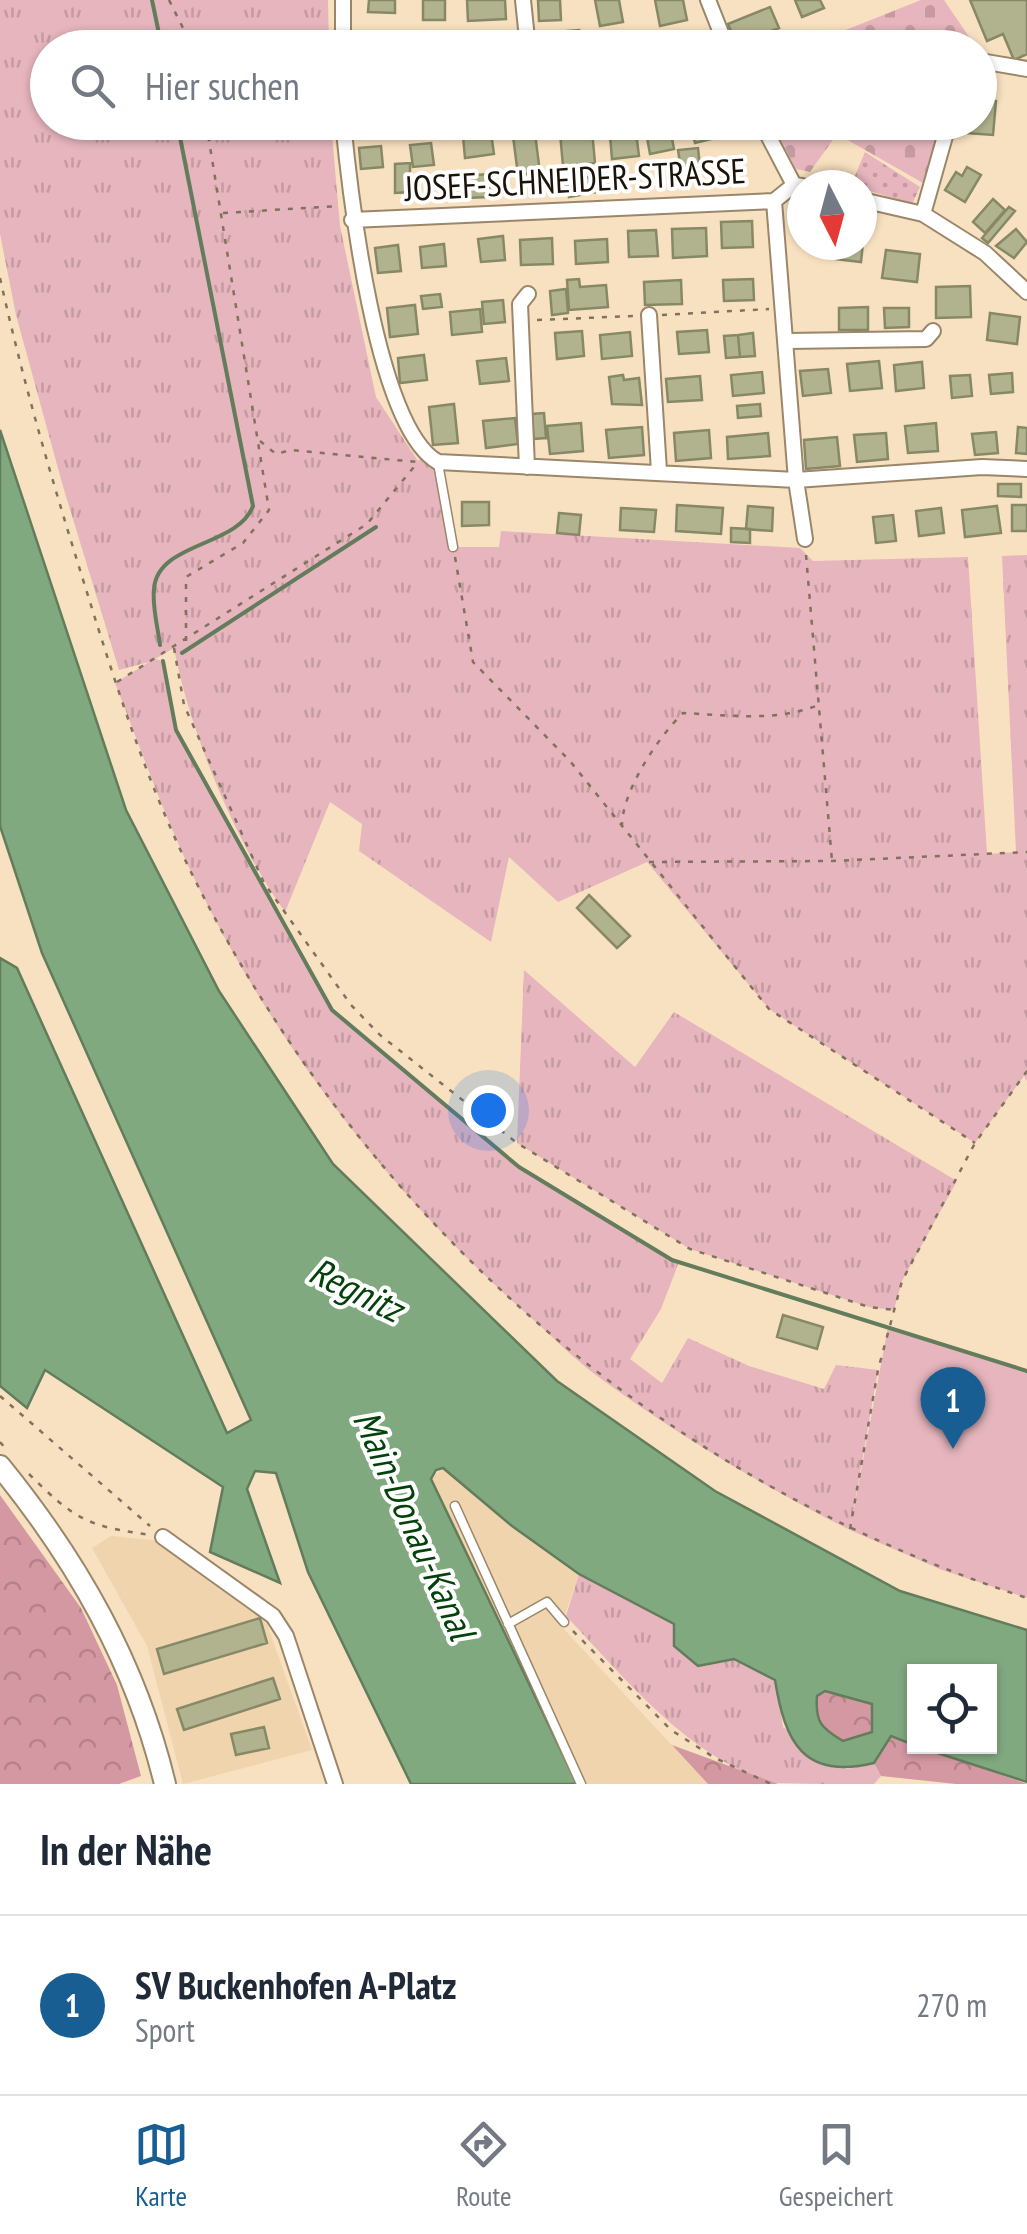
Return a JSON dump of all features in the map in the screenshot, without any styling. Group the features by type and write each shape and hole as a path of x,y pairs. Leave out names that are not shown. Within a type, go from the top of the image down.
{"main road":[{"path":"7,1463 101,1611 136,1685 165,1784"}],"street":[{"path":"342,30 343,0"},
{"path":"523,0 526,30"},
{"path":"712,1 721,30"},
{"path":"997,64 1027,69"},
{"path":"345,140 352,213 391,392 427,459 796,480 982,467 1027,470"},
{"path":"771,140 789,170"},
{"path":"922,214 944,140"},
{"name":"JOSEF-SCHNEIDER-STRASSE","path":"352,213 774,201 787,193"},
{"path":"774,201 796,480 805,539"},
{"path":"877,204 922,214 985,253 1027,292"},
{"path":"528,294 520,304 528,467"},
{"path":"649,315 659,471"},
{"path":"786,340 926,338 933,331"},
{"path":"163,1537 273,1616 290,1647 335,1784"}],"lane":[{"path":"427,459 453,547"},
{"path":"455,1506 581,1784"},
{"path":"508,1624 547,1602 564,1622"}],"path":[{"path":"169,0 184,30"},
{"path":"186,641 186,577 243,543 269,510 209,140"},
{"path":"221,213 352,213"},
{"path":"0,278 52,480 115,683 170,824 234,954 334,1110 424,1216 600,1378 728,1462 850,1530 942,1570 1027,1598"},
{"path":"521,321 784,308"},
{"path":"260,441 276,454 290,450 427,459"},
{"path":"115,683 367,524 427,459"},
{"path":"805,539 832,861"},
{"path":"453,547 474,662 570,761 647,862 769,1009 975,1144"},
{"path":"174,648 184,706 264,883 352,1005 380,1035 517,1143 690,1250 869,1308 894,1310"},
{"path":"622,830 622,808 631,788 683,714 763,716 794,714 817,706"},
{"path":"647,862 832,861 1027,852"},
{"path":"850,1530 886,1339 902,1282 975,1144 1027,1072"},
{"path":"0,1396 163,1537"},
{"path":"0,1442 7,1463"},
{"path":"28,1473 70,1514 110,1530 163,1537"},
{"path":"564,1622 671,1730 714,1758 771,1784"}],"shaded area":[{"path":"444,1468 512,1526 579,1574 561,1626 708,1784 577,1784 430,1479"},
{"path":"111,1536 162,1541 264,1616 312,1750 183,1784 147,1646 92,1548"}],"green space":[{"path":"0,0 328,0 329,30 30,30 30,140 332,140 340,226 376,397 418,461 424,454 438,462 453,547 499,547 501,531 800,548 813,561 968,557 987,854 1016,852 1002,556 1027,555 1027,1081 1024,1076 975,1143 769,1009 647,862 558,902 509,857 491,942 359,851 362,824 330,802 285,912 249,854 217,785 191,714 174,648 155,659 163,661 176,730 332,1010 519,1167 679,1262 661,1309 630,1359 662,1383 688,1338 749,1366 824,1389 836,1365 878,1370 850,1530 663,1422 575,1358 430,1220 341,1115 300,1059 227,942 195,880 115,683 149,662 119,670 16,315 0,234"},
{"path":"921,0 944,0 964,30 846,30"},
{"path":"781,140 833,140 811,170 796,169"},
{"path":"848,140 935,140 923,183"},
{"path":"865,152 920,187 912,204 877,193 877,170 857,170"},
{"path":"524,970 635,1067 674,1012 957,1181 902,1281 894,1310 869,1307 690,1249 517,1143"},
{"path":"888,1327 1027,1371 1027,1598 942,1570 850,1530"},
{"path":"0,1495 81,1608 117,1685 141,1776 119,1784 0,1784"},
{"path":"579,1574 776,1680 783,1727 847,1769 874,1763 881,1776 874,1784 774,1783 714,1755 660,1713 566,1616"},
{"path":"825,1691 872,1704 872,1732 843,1741 829,1732 817,1712 817,1696"},
{"path":"891,1736 907,1742 907,1754 942,1754 1027,1784 956,1784 881,1776 874,1763"},
{"path":"672,1745 778,1784 708,1784"}],"water":[{"path":"0,430 126,810 219,991 333,1164 557,1381 715,1491 900,1591 1027,1630 1027,1782 941,1754 997,1754 997,1664 907,1664 907,1742 891,1736 874,1763 850,1767 814,1761 792,1738 775,1680 734,1659 698,1666 674,1646 674,1624 579,1574 512,1526 443,1468 436,1470 431,1479 577,1784 411,1784 308,1572 276,1473 255,1471 247,1489 280,1583 210,1552 223,1487 45,1370 27,1408 0,1386 0,958 17,968 227,1433 251,1420 42,953 0,826","holes":["825,1691 872,1704 872,1732 843,1741 829,1732 817,1712 817,1696"]}],"building":[{"path":"369,0 395,0 395,13 368,12"},
{"path":"423,0 445,0 445,20 423,20"},
{"path":"467,0 505,0 506,19 468,21"},
{"path":"538,0 560,0 561,20 539,21"},
{"path":"595,0 619,0 623,22 600,26"},
{"path":"655,0 683,0 687,20 660,26"},
{"path":"795,0 820,0 824,8 802,17"},
{"path":"970,0 1027,0 1027,54 1014,60 1003,34 997,37 997,30 982,30"},
{"path":"770,7 779,28 731,30 728,24"},
{"path":"463,140 492,140 494,154 465,158"},
{"path":"514,140 536,140 540,173 518,175"},
{"path":"561,140 593,140 595,163 563,166"},
{"path":"610,140 637,140 639,156 612,159"},
{"path":"647,140 672,140 674,149 650,154"},
{"path":"431,143 434,165 413,167 410,145"},
{"path":"381,146 383,167 361,169 359,148"},
{"path":"698,148 700,167 681,170 678,150"},
{"path":"410,163 410,192 395,193 395,164"},
{"path":"967,167 981,175 965,202 945,190 956,172 962,176"},
{"path":"488,174 490,197 465,198 464,176"},
{"path":"596,177 597,192 569,197 569,193 559,193 558,179"},
{"path":"993,199 1005,210 985,233 973,222"},
{"path":"1009,207 1015,211 988,243 982,238"},
{"path":"752,221 753,247 722,248 721,222"},
{"path":"706,228 707,256 673,258 672,229"},
{"path":"1016,229 1027,242 1014,258 996,246"},
{"path":"656,230 658,256 629,257 628,231"},
{"path":"503,236 505,260 481,262 478,239"},
{"path":"552,238 553,264 521,265 520,240"},
{"path":"607,239 608,262 576,264 575,241"},
{"path":"444,244 446,266 422,268 420,247"},
{"path":"398,245 401,271 378,273 375,248"},
{"path":"886,250 920,254 917,282 882,278"},
{"path":"579,279 580,287 606,285 608,307 569,310 567,280"},
{"path":"753,279 754,300 724,301 723,280"},
{"path":"681,280 682,304 645,305 644,282"},
{"path":"970,286 971,317 936,318 936,287"},
{"path":"566,289 568,313 552,315 550,291"},
{"path":"440,294 442,307 423,309 421,296"},
{"path":"503,300 505,322 484,324 482,302"},
{"path":"415,305 418,334 390,337 387,308"},
{"path":"868,307 868,330 839,330 839,308"},
{"path":"884,308 909,308 909,327 885,328"},
{"path":"480,309 482,332 452,335 450,312"},
{"path":"990,313 1020,317 1017,344 987,340"},
{"path":"707,330 709,352 679,354 677,332"},
{"path":"582,331 584,356 557,359 555,333"},
{"path":"630,332 632,356 602,359 600,335"},
{"path":"753,333 755,356 740,357 738,335"},
{"path":"738,335 740,357 726,358 724,336"},
{"path":"424,355 427,380 400,383 398,358"},
{"path":"506,358 509,381 480,384 477,361"},
{"path":"879,361 882,388 850,391 847,364"},
{"path":"922,362 924,388 896,391 894,365"},
{"path":"828,369 831,393 803,396 800,371"},
{"path":"762,372 764,393 733,396 731,375"},
{"path":"1012,373 1013,392 991,394 989,375"},
{"path":"623,375 624,380 639,378 642,405 612,404 609,377"},
{"path":"970,375 972,396 952,398 950,376"},
{"path":"700,376 702,400 668,402 666,379"},
{"path":"454,404 458,443 433,445 429,407"},
{"path":"760,404 761,416 738,418 737,406"},
{"path":"544,413 546,438 534,439 531,414"},
{"path":"515,418 518,444 486,448 483,421"},
{"path":"581,423 583,451 550,454 547,426"},
{"path":"936,423 938,451 908,453 905,426"},
{"path":"642,427 644,455 609,458 606,430"},
{"path":"1018,427 1027,428 1027,454 1016,453"},
{"path":"709,430 711,458 676,461 674,433"},
{"path":"996,432 998,453 975,455 972,434"},
{"path":"768,433 770,456 728,459 727,437"},
{"path":"886,433 888,459 857,462 854,435"},
{"path":"837,437 840,466 806,469 804,440"},
{"path":"998,484 1021,484 1021,497 998,496"},
{"path":"462,502 489,502 489,525 462,526"},
{"path":"677,505 723,508 721,534 676,531"},
{"path":"1012,505 1027,505 1027,531 1012,531"},
{"path":"748,506 773,508 772,531 746,529"},
{"path":"997,506 1001,533 965,537 962,510"},
{"path":"621,508 656,510 654,532 620,530"},
{"path":"941,508 944,533 919,536 916,511"},
{"path":"559,513 581,515 579,535 557,533"},
{"path":"893,515 896,541 876,543 873,517"},
{"path":"731,528 750,529 750,543 731,542"},
{"path":"589,895 630,936 617,948 577,908"},
{"path":"783,1315 823,1327 817,1349 777,1337"},
{"path":"260,1618 267,1643 164,1674 157,1649"},
{"path":"273,1678 280,1699 184,1730 177,1709"},
{"path":"264,1727 269,1748 236,1755 231,1734"}],"waterway":[{"path":"152,0 158,30"},
{"path":"160,645 154,610 158,574 183,553 232,530 253,506 181,140"},
{"path":"182,653 376,527"},
{"path":"163,661 176,730 332,1010 519,1167 672,1260 1027,1371"}],"place":[{"name":"SV Buckenhofen A-Platz","path":"953,1449"}],"water label":[{"name":"Regnitz","path":"356,1290"},
{"name":"Main-Donau-Kanal","path":"414,1525"}]}
